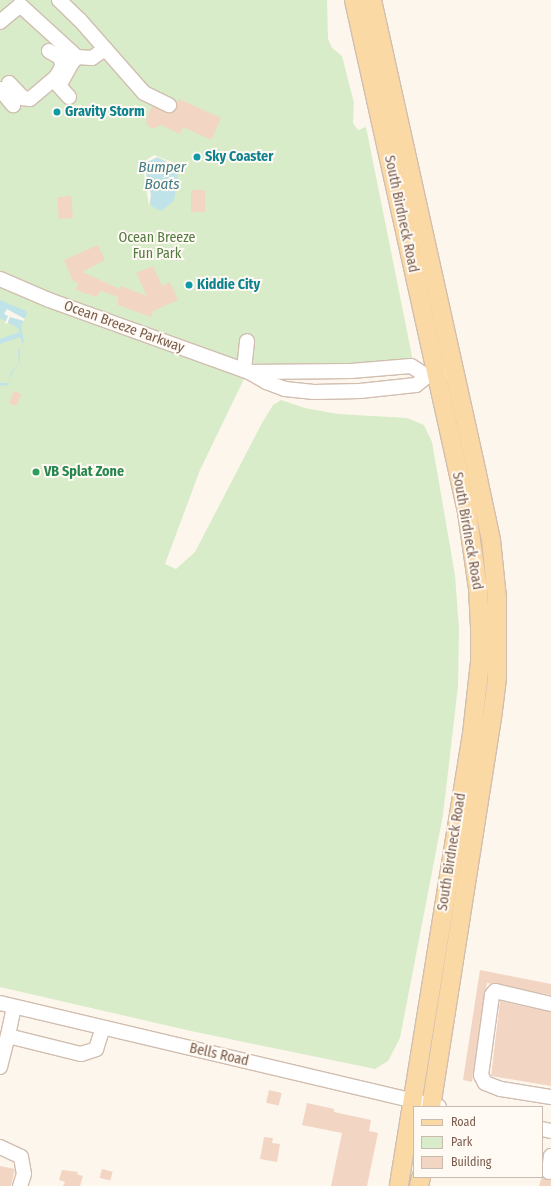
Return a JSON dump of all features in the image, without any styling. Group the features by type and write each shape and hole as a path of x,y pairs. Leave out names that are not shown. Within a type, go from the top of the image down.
{"main road":[{"name":"South Birdneck Road","path":"354,0 432,376 474,553 478,588 480,662 472,734 399,1186"},
{"name":"South Birdneck Road","path":"372,0 491,540 497,598 498,646 493,711 434,1106"}],"street":[{"path":"59,0 144,93 169,105"},
{"path":"0,22 20,5 70,56"},
{"path":"49,50 70,56 92,58 105,49"},
{"path":"5,86 24,98 30,99 56,77 70,56"},
{"path":"69,97 59,86 70,56"},
{"path":"5,86 14,105"},
{"name":"Ocean Breeze Parkway","path":"0,279 49,300 246,371 266,382 285,389 314,392 360,391 416,385 432,376 455,372"},
{"path":"246,371 247,340"},
{"name":"Ocean Breeze Parkway","path":"246,371 351,371 411,366 432,376"},
{"path":"314,392 316,370"},
{"path":"551,1004 496,991 492,995 481,1075 485,1083 501,1089 551,1097"},
{"name":"Bells Road","path":"0,1003 434,1106"},
{"path":"0,1067 6,1030 14,1007"},
{"path":"6,1030 80,1054 96,1049 103,1028"},
{"path":"0,1147 21,1157 24,1174 20,1186"},
{"path":"549,1172 551,1156"}],"green space":[{"name":"Ocean Breeze Fun Park","path":"0,0 327,0 328,39 332,48 342,56 354,103 353,123 358,130 366,127 413,361 244,379 200,470 165,564 176,569 195,552 262,423 273,405 281,400 305,408 338,414 407,418 424,425 432,442 455,575 459,629 458,686 443,815 400,1038 388,1061 375,1069 191,1031 0,987"}],"water":[{"name":"Bumper Boats","path":"155,157 179,167 174,201 161,211 151,206 146,174 147,162"},
{"path":"0,300 26,311 27,314 21,326 24,342 23,344 20,337 0,344 0,339 20,332 18,328 0,318"},
{"path":"22,345 20,349 20,362 12,373 7,386 0,385 0,383 8,383 11,372 19,363 18,351"}],"pier":[{"path":"154,155 180,165 179,167 158,157 147,162 146,174 151,195 149,206 144,174 145,161"},
{"path":"7,309 25,319 24,321 10,317 7,324 5,323 8,316 4,314"}],"building":[{"path":"179,99 221,118 211,140 183,127 180,134 161,125 153,129 147,125 146,120 152,106 166,113 173,113"},
{"path":"191,190 205,190 205,212 191,212"},
{"path":"71,196 73,218 59,219 57,197"},
{"path":"98,245 105,260 82,272 120,289 121,286 147,296 136,273 153,266 162,286 170,282 178,300 153,311 151,317 118,305 118,297 101,291 96,297 76,290 78,283 73,281 64,260"},
{"path":"14,391 21,394 16,406 9,403"},
{"path":"480,970 551,984 551,995 487,983 472,1082 463,1080"},
{"path":"500,1001 551,1012 551,1086 491,1076"},
{"path":"269,1090 282,1093 279,1106 266,1103"},
{"path":"307,1103 334,1109 334,1112 371,1120 369,1131 378,1133 367,1186 331,1186 342,1133 302,1125"},
{"path":"264,1137 273,1138 272,1143 280,1144 277,1162 260,1159"},
{"path":"0,1166 15,1169 11,1186 0,1186"},
{"path":"102,1169 113,1172 110,1181 100,1178"},
{"path":"62,1170 78,1172 77,1174 83,1176 80,1186 63,1186 65,1182 59,1180"},
{"path":"543,1176 551,1180 551,1186 539,1186"}],"place":[{"name":"Gravity Storm","path":"57,112"},
{"name":"Sky Coaster","path":"197,157"},
{"name":"Kiddie City","path":"189,285"},
{"name":"VB Splat Zone","path":"36,472"}]}
